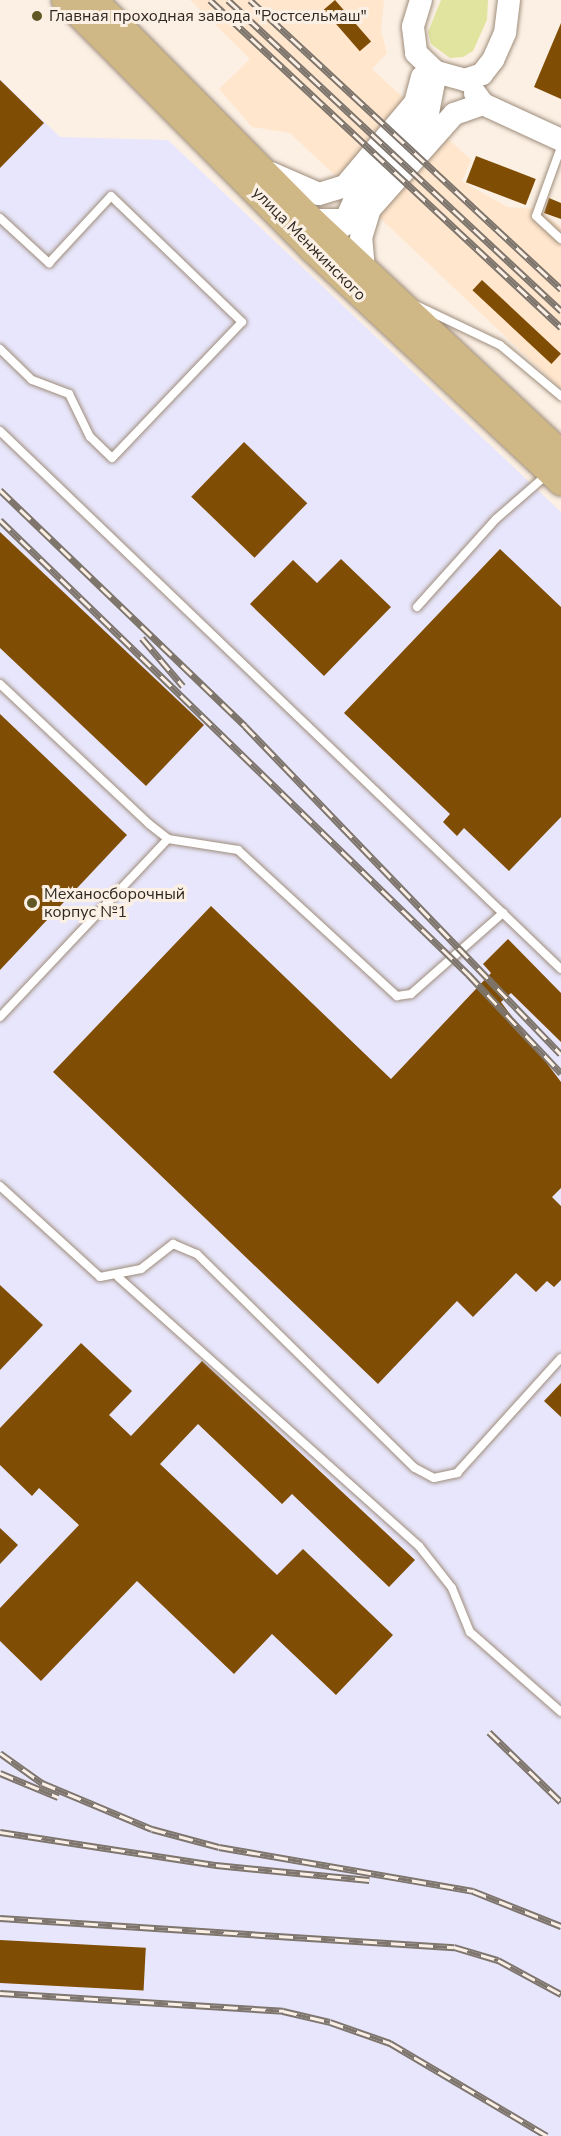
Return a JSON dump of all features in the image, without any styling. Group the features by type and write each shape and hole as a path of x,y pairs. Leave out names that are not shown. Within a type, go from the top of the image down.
{"main road":[{"name":"улица Менжинского","path":"64,0 274,196 557,469"},
{"name":"улица Менжинского","path":"94,0 255,164 274,196 314,222 338,245 358,279 392,297 557,469"},
{"path":"358,279 363,203 428,113 429,68 412,37 421,0"},
{"path":"465,80 482,74 493,60 505,33 509,0"},
{"path":"255,164 303,190 319,194 345,186 415,103 429,68"},
{"path":"429,68 465,80 483,104 561,140"},
{"path":"454,114 465,80"},
{"path":"338,245 344,220 454,114 483,104"},
{"path":"274,196 318,205 363,203"},
{"path":"314,222 344,220"}],"lane":[{"path":"561,147 536,216 561,239"},
{"path":"0,218 49,263 111,196 242,322 112,458 90,437 69,394 32,380 0,349"},
{"path":"392,297 490,339 561,396"},
{"path":"0,431 561,969"},
{"path":"417,607 496,519 557,469"},
{"path":"0,684 168,839 238,850 397,996 411,994 503,913"},
{"path":"0,1017 168,839"},
{"path":"0,1186 100,1277 118,1277 141,1269 173,1244 197,1254 416,1468 434,1478 457,1473 561,1358"},
{"path":"118,1277 419,1546 452,1588 470,1632 561,1712"}],"shaded area":[{"path":"190,0 384,0 381,30 387,53 372,69 471,160 462,181 507,207 536,209 561,227 561,389 290,133 252,127 219,89 250,59"},
{"path":"0,79 60,137 168,140 561,512 561,2136 0,2136"}],"green space":[{"path":"441,0 488,0 487,20 473,51 463,57 450,58 431,44 428,32"}],"building":[{"path":"335,0 371,42 360,51 324,10"},
{"path":"561,23 561,99 534,87"},
{"path":"0,80 44,123 0,168"},
{"path":"476,156 536,179 526,205 466,182"},
{"path":"549,198 561,203 561,219 544,213"},
{"path":"482,280 561,354 551,364 472,290"},
{"path":"244,442 307,503 255,558 191,497"},
{"path":"0,532 204,725 146,786 0,648"},
{"path":"500,549 561,607 561,817 509,871 464,828 457,836 443,822 450,814 344,713"},
{"path":"341,559 391,607 324,676 250,604 293,560 317,583"},
{"name":"Механосборочный корпус №1","path":"0,714 127,835 0,970"},
{"path":"211,906 391,1079 491,973 483,964 508,939 561,993 561,1042 511,993 501,1002 561,1082 561,1188 552,1197 561,1206 561,1280 554,1287 547,1281 536,1292 516,1273 473,1317 457,1301 378,1384 53,1072"},
{"path":"0,1285 43,1325 0,1370"},
{"path":"81,1343 132,1391 109,1415 131,1436 202,1361 415,1560 389,1587 292,1494 282,1504 198,1424 160,1464 277,1575 303,1549 393,1635 336,1695 272,1634 234,1674 137,1581 41,1681 0,1641 0,1608 79,1525 39,1488 32,1496 0,1465 0,1428"},
{"path":"561,1383 561,1417 544,1401"},
{"path":"0,1528 18,1545 0,1564"},
{"path":"0,1940 146,1948 144,1991 0,1983"}],"railway":[{"path":"210,0 561,327"},
{"path":"228,0 561,311"},
{"path":"250,0 561,289"},
{"path":"0,490 245,726 561,1054"},
{"path":"0,520 468,974 561,1073"},
{"path":"142,638 183,686"},
{"path":"489,1732 561,1802"},
{"path":"0,1753 42,1783 152,1829 219,1847 473,1891 561,1926"},
{"path":"0,1773 58,1797"},
{"path":"0,1832 216,1865 369,1880"},
{"path":"0,1918 454,1947 498,1960 561,1994"},
{"path":"0,1993 283,2011 330,2022 390,2043 547,2136"}],"place":[{"name":"Главная проходная завода \"Ростсельмаш\"","path":"37,16"},
{"name":"Механосборочный корпус №1","path":"32,903"}]}
